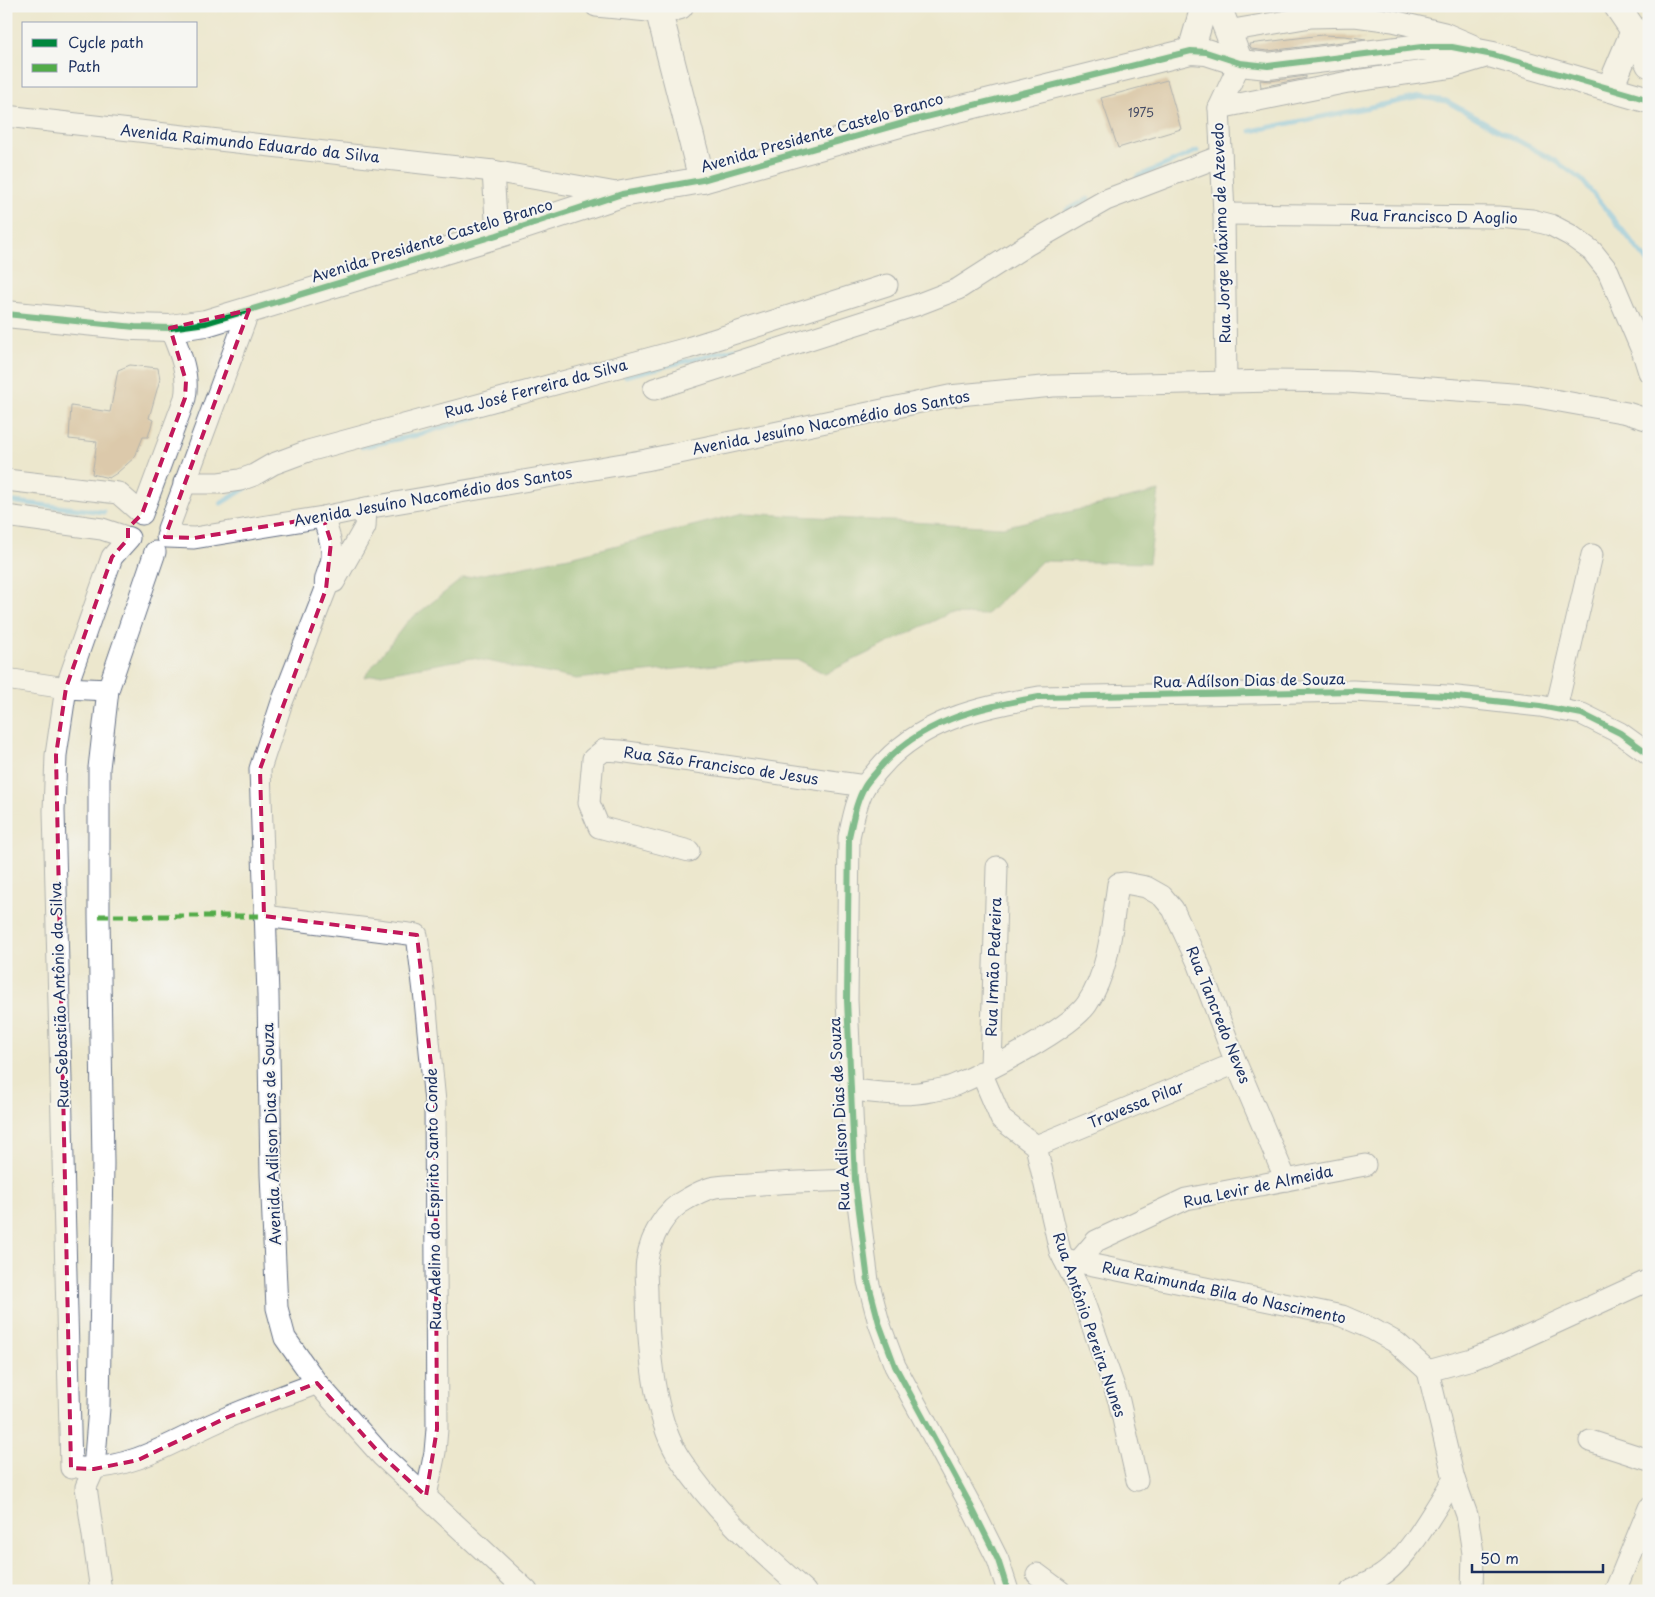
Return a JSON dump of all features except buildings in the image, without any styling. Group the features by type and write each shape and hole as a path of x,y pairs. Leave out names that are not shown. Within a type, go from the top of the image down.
{"street":[{"path":"597,6 670,9 702,180"},
{"path":"1191,51 1204,6"},
{"path":"1218,6 1240,63"},
{"path":"1617,6 1634,31 1649,64"},
{"name":"Avenida Presidente Castelo Branco","path":"1227,31 1311,17 1355,16 1393,21 1444,33 1493,55"},
{"path":"1610,88 1634,31"},
{"name":"Avenida Presidente Castelo Branco","path":"6,314 126,327 170,328 206,322 497,235 622,194 702,180 914,120 1191,51 1206,52 1240,63 1268,66 1437,46 1493,55 1649,100"},
{"path":"1219,108 1348,82 1453,67 1493,55"},
{"name":"Rua Jorge Máximo de Azevedo","path":"1226,382 1224,214 1219,108 1240,63"},
{"name":"Avenida Raimundo Eduardo da Silva","path":"6,116 493,172 622,194"},
{"path":"654,389 919,304 958,289 1027,245 1106,200 1221,156"},
{"path":"493,172 497,235"},
{"name":"Rua Francisco D Aoglio","path":"1224,214 1499,217 1532,220 1551,225 1570,235 1592,251 1608,271 1643,353 1649,372"},
{"name":"Rua José Ferreira da Silva","path":"184,483 219,483 240,480 254,475 273,464 308,451 688,348 887,284"},
{"path":"101,1591 90,1478 99,1408 103,1164 99,768 108,690 249,310"},
{"path":"142,514 187,391 181,359 170,328"},
{"name":"Avenida Jesuíno Nacomédio dos Santos","path":"163,539 194,538 324,517 366,508 646,460 949,396 1053,386 1226,382 1347,382 1526,395 1627,413 1649,420"},
{"path":"6,480 118,492 142,514"},
{"name":"Avenida Adilson Dias de Souza","path":"326,589 332,586 365,527 366,508"},
{"path":"148,513 161,518 163,539 145,553 133,547 129,538 128,528 131,522 142,514 148,513"},
{"path":"6,516 102,529 129,538"},
{"name":"Avenida Adilson Dias de Souza","path":"324,517 332,549 330,564 324,581 326,589 282,702 260,769 268,995 271,1174 277,1308 285,1338 317,1384 382,1456 527,1591"},
{"name":"Rua Sebastião Antônio da Silva","path":"90,1478 71,1468 54,811 56,755 66,688 112,557 129,538"},
{"path":"1556,709 1592,555"},
{"path":"6,679 66,688 108,690"},
{"name":"Rua Adílson Dias de Souza","path":"865,786 899,748 916,736 948,719 990,706 1039,697 1354,691 1448,696 1582,714 1620,733 1649,754"},
{"name":"Rua São Francisco de Jesus","path":"689,851 599,827 588,803 593,759 604,750 620,751 865,786"},
{"name":"Rua Adilson Dias de Souza","path":"865,786 854,813 850,837 846,1000 855,1180 868,1281 879,1323 892,1358 998,1560 1008,1591"},
{"name":"Rua Irmão Pedreira","path":"986,1070 997,867"},
{"name":"Rua Tancredo Neves","path":"986,1070 1046,1038 1078,1015 1087,1004 1096,987 1104,963 1118,884 1146,886 1162,896 1173,909 1199,965 1236,1063 1286,1180"},
{"name":"Rua Adelino do Espírito Santo Conde","path":"264,916 417,935 435,1102 437,1429 435,1452 426,1496"},
{"name":"Travessa Pilar","path":"1036,1146 1236,1063"},
{"path":"850,1090 902,1094 928,1092 955,1085 986,1070 1002,1119 1036,1146"},
{"name":"Rua Antônio Pereira Nunes","path":"1036,1146 1060,1251 1071,1260 1119,1401 1138,1480"},
{"name":"Rua Levir de Almeida","path":"1071,1260 1096,1241 1186,1199 1364,1165"},
{"path":"805,1591 754,1545 704,1491 679,1458 665,1424 654,1379 647,1310 646,1261 659,1228 670,1210 686,1199 711,1188 770,1183 855,1180"},
{"name":"Rua Raimunda Bila do Nascimento","path":"1071,1260 1342,1316 1372,1329 1397,1343 1428,1371"},
{"path":"1472,1591 1473,1553 1467,1515 1454,1479 1428,1371 1472,1359 1505,1346 1649,1280"},
{"path":"90,1478 138,1460 228,1417 317,1384"},
{"path":"1590,1441 1649,1460"},
{"path":"1351,1591 1379,1577 1394,1564 1420,1532 1454,1479"},
{"path":"1615,1591 1649,1508"},
{"path":"1037,1574 1060,1591"}],"highlighted area":[{"path":"249,310 165,537 194,538 323,517 331,542 326,589 260,769 264,916 417,935 435,1102 437,1429 426,1496 382,1456 317,1383 228,1417 138,1460 94,1469 71,1468 56,755 66,688 112,557 128,539 128,528 142,514 185,398 186,381 170,328"}],"green space":[{"path":"1159,491 1149,563 1042,561 986,615 948,614 825,674 799,660 767,660 576,679 472,658 364,677 407,622 463,578 574,556 743,513 1003,527"}],"waterway":[{"path":"1251,131 1420,97 1446,101 1557,162 1582,180 1649,263"},
{"path":"1137,177 1197,151"},
{"path":"1067,210 1088,199"},
{"path":"625,376 772,340"},
{"path":"362,447 417,435 505,408"},
{"path":"221,503 246,488"},
{"path":"6,501 104,512"}],"marked path":[{"path":"99,916 264,916"}],"cycle path":[{"path":"6,314 135,327 170,328 206,323 497,235 622,194 702,180 914,120 1191,51 1206,52 1240,63 1268,66 1422,47 1452,47 1493,55 1649,100"},
{"path":"1008,1591 998,1560 972,1508 895,1366 879,1323 868,1281 855,1180 847,1000 849,837 857,804 868,782 911,739 931,728 972,712 1039,697 1353,691 1448,696 1540,706 1582,714 1620,733 1649,754"}]}
